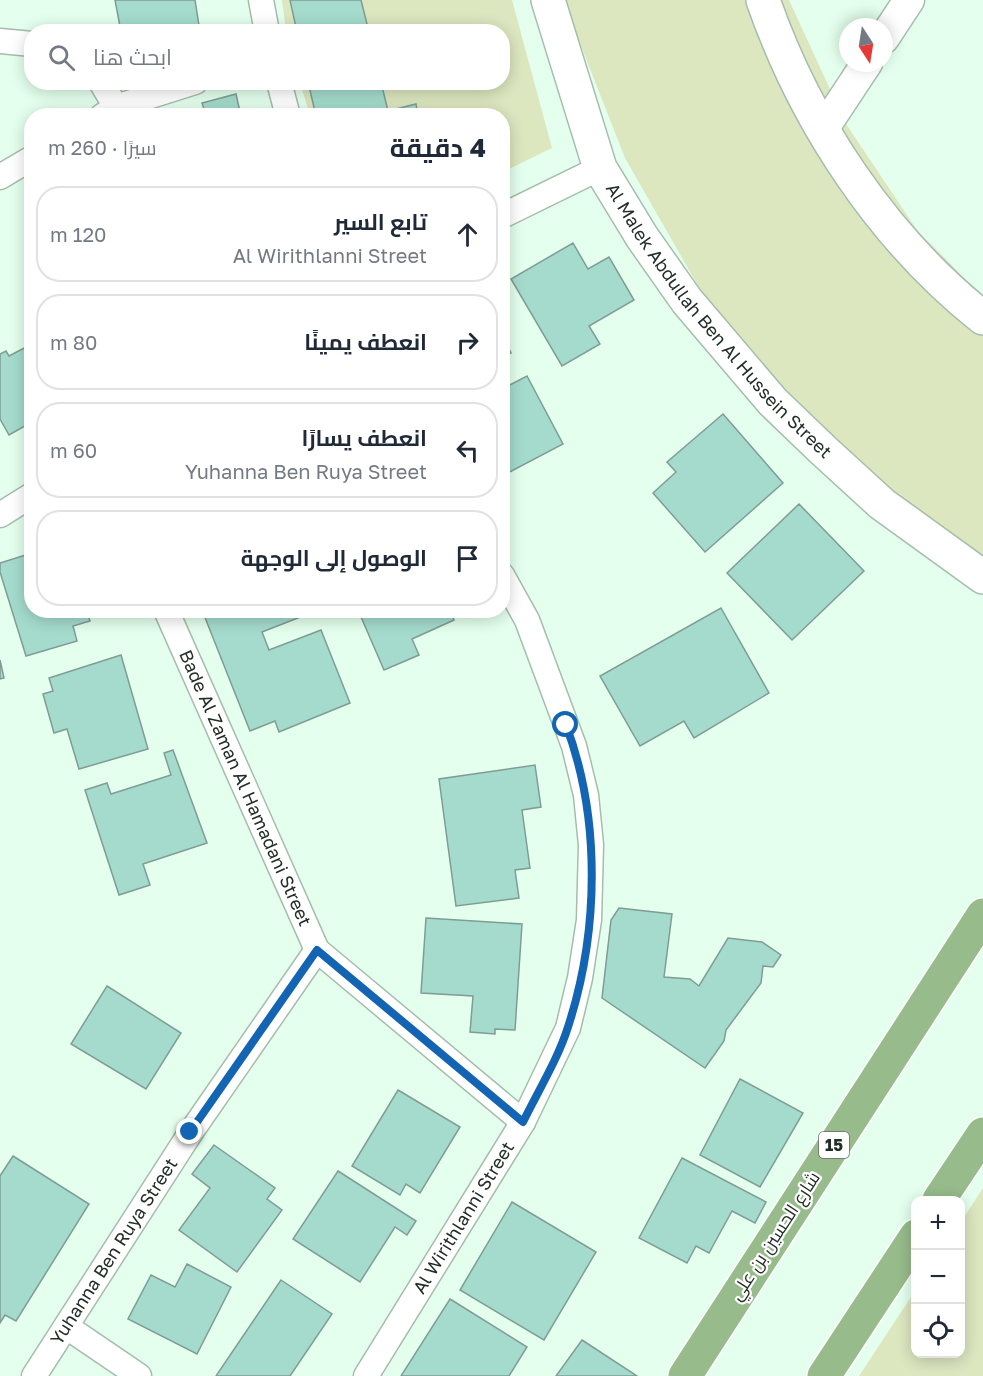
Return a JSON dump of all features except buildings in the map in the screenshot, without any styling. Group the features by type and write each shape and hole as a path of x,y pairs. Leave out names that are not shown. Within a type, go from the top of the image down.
{"highway":[{"name":"شارع الحسين بن علي","path":"685,1376 983,915"},
{"path":"942,1196 983,1134"},
{"path":"824,1376 911,1242"}],"main road":[{"name":"Al Malek Abdullah Ben Al Hussein Street","path":"548,0 600,168 642,237 687,302 773,402 882,504 983,577"},
{"path":"763,0 793,74 849,171 896,234 924,265 983,318"}],"street":[{"path":"261,0 266,24"},
{"path":"893,24 909,0"},
{"path":"0,41 24,43"},
{"path":"824,128 861,72"},
{"path":"103,90 108,108"},
{"path":"118,108 171,90"},
{"path":"281,90 286,108"},
{"path":"0,177 24,163"},
{"path":"510,212 600,168"},
{"path":"0,515 24,500"},
{"name":"Al Wirithlanni Street","path":"366,1376 523,1122 570,1018 580,978 589,920 591,845 585,795 574,746 527,620 510,589"},
{"name":"Bade Al Zaman Al Hamadani Street","path":"170,618 317,950 523,1122"},
{"name":"Yuhanna Ben Ruya Street","path":"34,1376 190,1132 317,950"},
{"path":"67,1327 139,1376"}],"green space":[{"path":"282,0 512,0 552,148 510,169 510,108 308,108 302,90 510,90 510,24 285,24"},
{"path":"563,0 789,0 846,124 917,230 983,297 983,577 795,407 705,298 625,158"},
{"path":"983,1188 983,1376 859,1376 911,1297 911,1358 965,1358 965,1216"}],"route":[{"path":"190,1132 317,950 523,1122 568,1028 580,978 589,920 591,845 585,795 574,746 566,725"}]}
